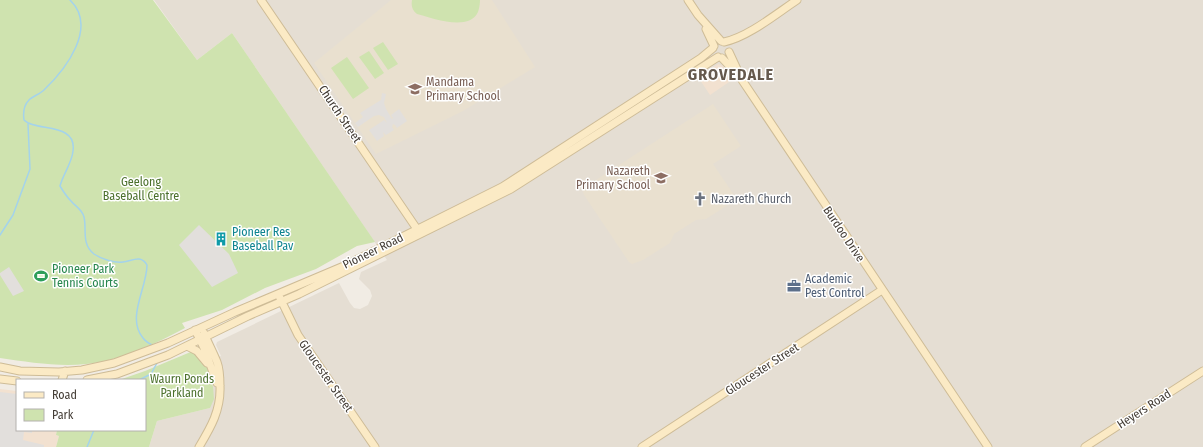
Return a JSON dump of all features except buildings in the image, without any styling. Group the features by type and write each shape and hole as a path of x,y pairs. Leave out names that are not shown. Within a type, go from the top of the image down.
{"street":[{"name":"Church Street","path":"261,0 419,232"},
{"path":"688,0 722,42 729,47 729,52"},
{"path":"698,14 714,47 713,52 720,58 726,57 735,44 746,34 797,0"},
{"path":"714,47 717,43 733,40 746,34"},
{"name":"Pioneer Road","path":"525,177 703,57 714,47"},
{"name":"Burdoo Drive","path":"729,52 742,80 988,447"},
{"name":"Pioneer Road","path":"92,379 109,376 173,353 248,316 282,302 345,268 419,232 495,191 525,177 720,58"},
{"name":"Burdoo Drive","path":"720,58 742,80"},
{"name":"Pioneer Road","path":"0,367 20,371 62,372 104,365 137,355 168,343 278,294 345,268"},
{"name":"Gloucester Street","path":"642,447 882,290"},
{"name":"Gloucester Street","path":"278,294 298,335 375,447"},
{"path":"202,327 203,338"},
{"path":"195,330 203,338 218,368 220,395 219,406 215,419 199,447"},
{"path":"187,346 197,351 207,362 220,395"},
{"name":"Heyers Road","path":"1085,447 1203,371"},
{"path":"61,379 62,372"},
{"path":"0,379 16,381"}],"shaded area":[{"path":"154,0 1203,0 1203,447 149,447 157,421 210,408 205,362 221,356 216,345 217,342 339,283 354,308 360,309 368,305 372,296 370,290 359,279 361,272 387,260 232,33 197,60"},
{"name":"Mandama Primary School","path":"391,0 492,0 535,67 463,111 376,154 314,63"},
{"path":"718,64 723,66 732,80 710,95 698,77"},
{"path":"382,93 386,94 384,103 392,119 393,118 391,115 399,109 407,121 397,128 393,124 392,127 394,130 386,135 383,132 384,136 377,141 369,130 384,120 387,123 384,117 379,115 374,116 358,127 355,123 363,117 360,113 381,100"},
{"name":"Nazareth Primary School","path":"713,104 741,146 713,164 734,195 729,199 731,203 706,219 696,220 674,234 670,243 643,260 632,264 629,262 584,195 582,189"},
{"path":"199,225 229,254 238,273 212,287 179,245"},
{"path":"9,267 24,291 13,296 0,275 0,273"},
{"path":"0,389 16,391 16,431 57,431 56,435 59,436 56,447 0,447"},
{"path":"0,392 16,394 16,431 32,431 32,433 24,432 23,440 44,445 44,447 0,447"}],"green space":[{"name":"Geelong Baseball Centre","path":"0,0 153,0 197,60 232,33 375,242 357,246 316,269 265,288 222,310 182,323 185,328 149,346 124,356 99,362 75,365 43,364 0,358"},
{"path":"412,0 480,0 478,12 473,18 467,21 450,22 417,14 412,8"},
{"path":"383,42 398,64 388,70 373,48"},
{"path":"369,51 384,73 375,79 359,57"},
{"path":"347,57 369,88 353,99 331,68"},
{"name":"Waurn Ponds Parkland","path":"193,351 205,362 213,387 214,399 210,408 157,421 149,447 56,447 59,436 56,435 57,431 146,431 146,379 122,379"}],"waterway":[{"path":"70,0 78,11 81,22 80,35 76,47 53,81 27,102 24,110 24,120 30,124 62,132 69,136 73,142 72,155 60,186 83,214 85,222 85,236 87,246 90,250 97,256 108,260 119,262 139,259 147,265 136,321 138,330 143,338 154,346"},
{"path":"0,235 13,215 30,169 28,124"},
{"path":"141,379 151,374 158,361"},
{"path":"87,447 94,431"}],"place":[{"name":"Mandama Primary School","path":"415,89"},
{"name":"Nazareth Primary School","path":"661,178"},
{"name":"Nazareth Church","path":"700,199"},
{"name":"Pioneer Res Baseball Pav","path":"221,239"},
{"name":"Pioneer Park Tennis Courts","path":"41,276"},
{"name":"Academic Pest Control","path":"794,286"}],"district":[{"name":"GROVEDALE","path":"731,74"}]}
